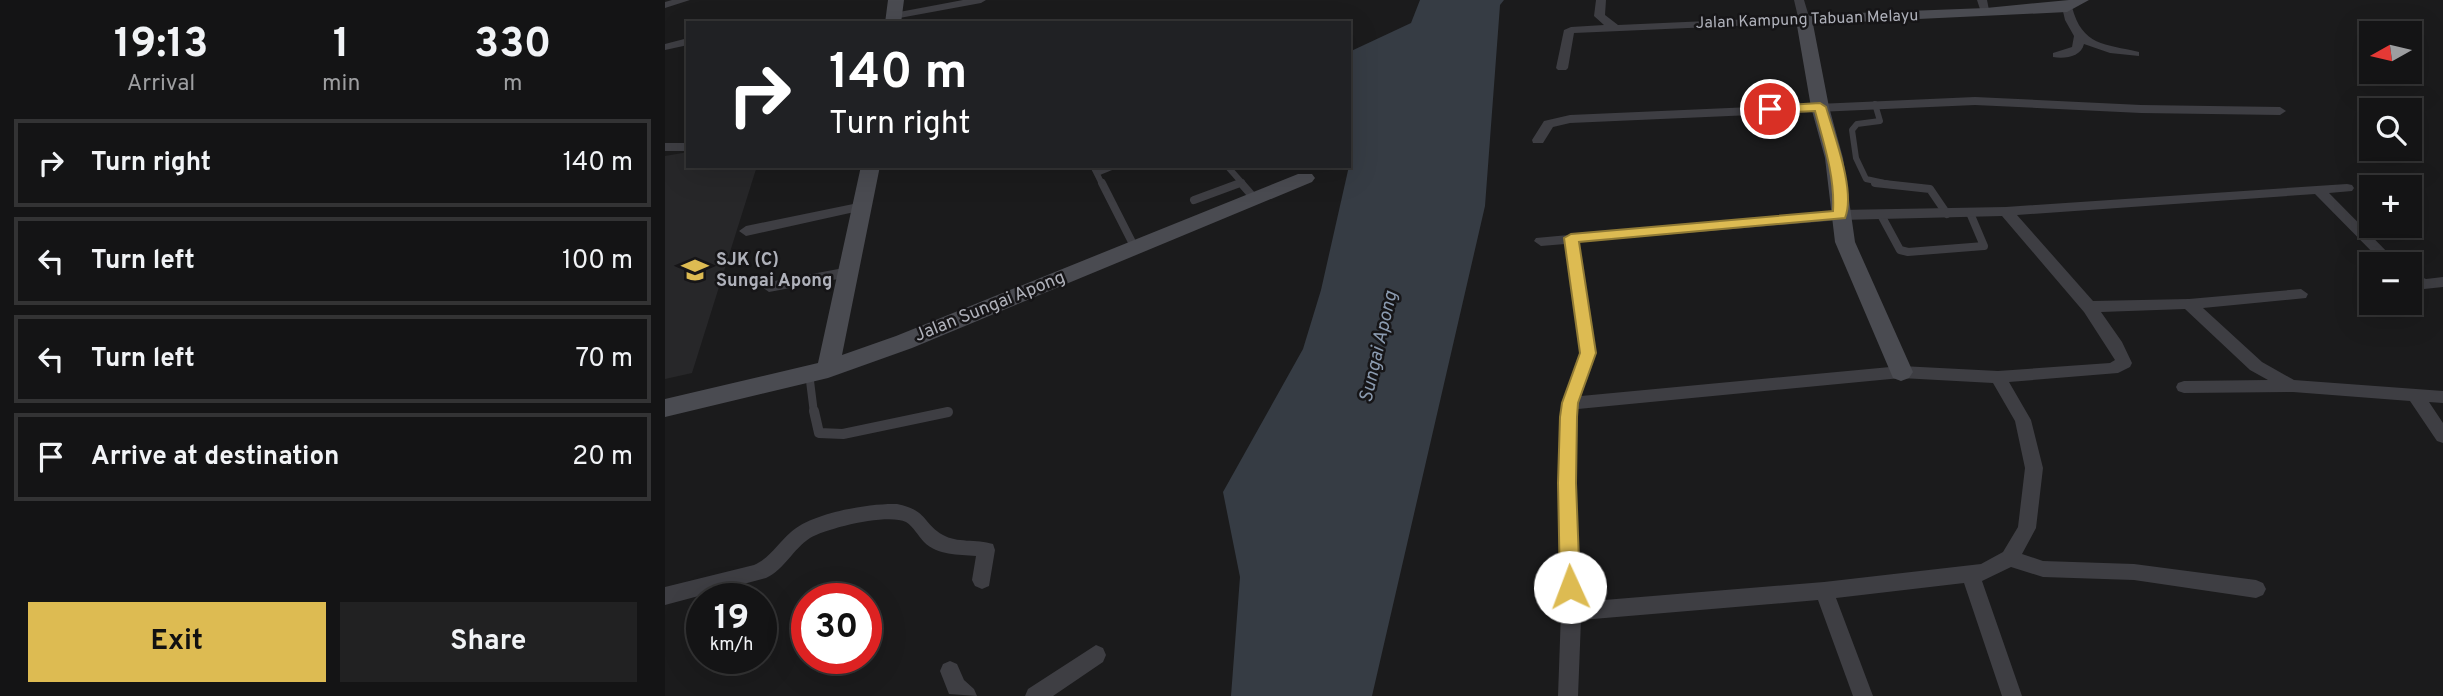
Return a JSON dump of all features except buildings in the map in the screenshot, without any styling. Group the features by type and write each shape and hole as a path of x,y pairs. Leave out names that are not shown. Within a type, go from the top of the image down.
{"street":[{"path":"665,5 685,0"},
{"path":"894,13 981,0"},
{"path":"1601,0 1599,16 1613,27"},
{"path":"1800,0 1820,107 1841,195 1840,215 1845,242 1902,372"},
{"path":"2074,4 2072,30 2080,37 2094,44 2134,54"},
{"name":"Jalan Kampung Tabuan Melayu","path":"1562,68 1568,32 1574,29 1804,20 1984,7 2074,4"},
{"path":"2057,55 2072,53 2078,48 2080,37"},
{"path":"665,47 686,42"},
{"path":"1538,140 1548,124 1570,119 1875,104 1975,101 2141,109 2280,111"},
{"path":"665,147 686,147"},
{"path":"818,371 849,272 871,168"},
{"name":"Jalan Sungai Apong","path":"665,408 818,371 904,342 1135,247 1249,190 1305,178"},
{"path":"1541,241 1840,215 1970,213 2347,188"},
{"path":"2318,190 2380,252"},
{"path":"746,231 863,206"},
{"path":"1570,403 1604,402 1902,372 1999,377 2112,369 2124,363 2119,351 2087,307 2005,211"},
{"path":"1568,696 1571,612 1567,483 1570,403 1588,353 1571,238"},
{"path":"769,287 849,272"},
{"path":"2422,283 2443,282"},
{"path":"2087,307 2189,304 2301,294"},
{"path":"2189,304 2256,366 2293,386"},
{"path":"1571,612 1824,591 1985,572 2010,558 2027,528 2034,468 2023,421 1999,377"},
{"path":"2184,387 2293,386 2443,397"},
{"path":"2415,395 2443,436"},
{"path":"665,596 761,571 802,533 885,511 901,512 920,521 938,542 957,546 971,545 986,550 982,580"},
{"path":"2010,558 2043,569 2134,572 2256,589"},
{"path":"1971,575 2012,696"},
{"path":"1824,591 1863,696"},
{"path":"1035,696 1096,655"},
{"path":"950,671 956,687 967,696"}],"lane":[{"path":"1875,104 1880,121 1857,124 1852,130 1856,158 1866,179 1876,183 1930,189 1947,214"},
{"path":"1834,158 1856,158"},
{"path":"1229,168 1249,190"},
{"path":"1095,169 1135,247"},
{"path":"1194,201 1249,190"},
{"path":"1881,215 1895,245 1908,252 1984,246 1970,213"},
{"path":"818,371 814,415 819,433 843,434 948,412"}],"shaded area":[{"name":"SJK (C) Sungai Apong","path":"686,152 686,168 756,168 692,373 665,379 665,156"}],"water":[{"name":"Sungai Apong","path":"1420,0 1504,0 1500,5 1485,206 1372,696 1231,696 1240,577 1223,492 1303,349 1321,290 1349,168 1351,168 1351,51 1411,23"}],"place":[{"name":"SJK (C) Sungai Apong","path":"695,270"}],"route":[{"path":"1570,587 1568,417 1570,403 1588,353 1571,238 1840,215 1841,195 1820,107 1770,109"}]}
